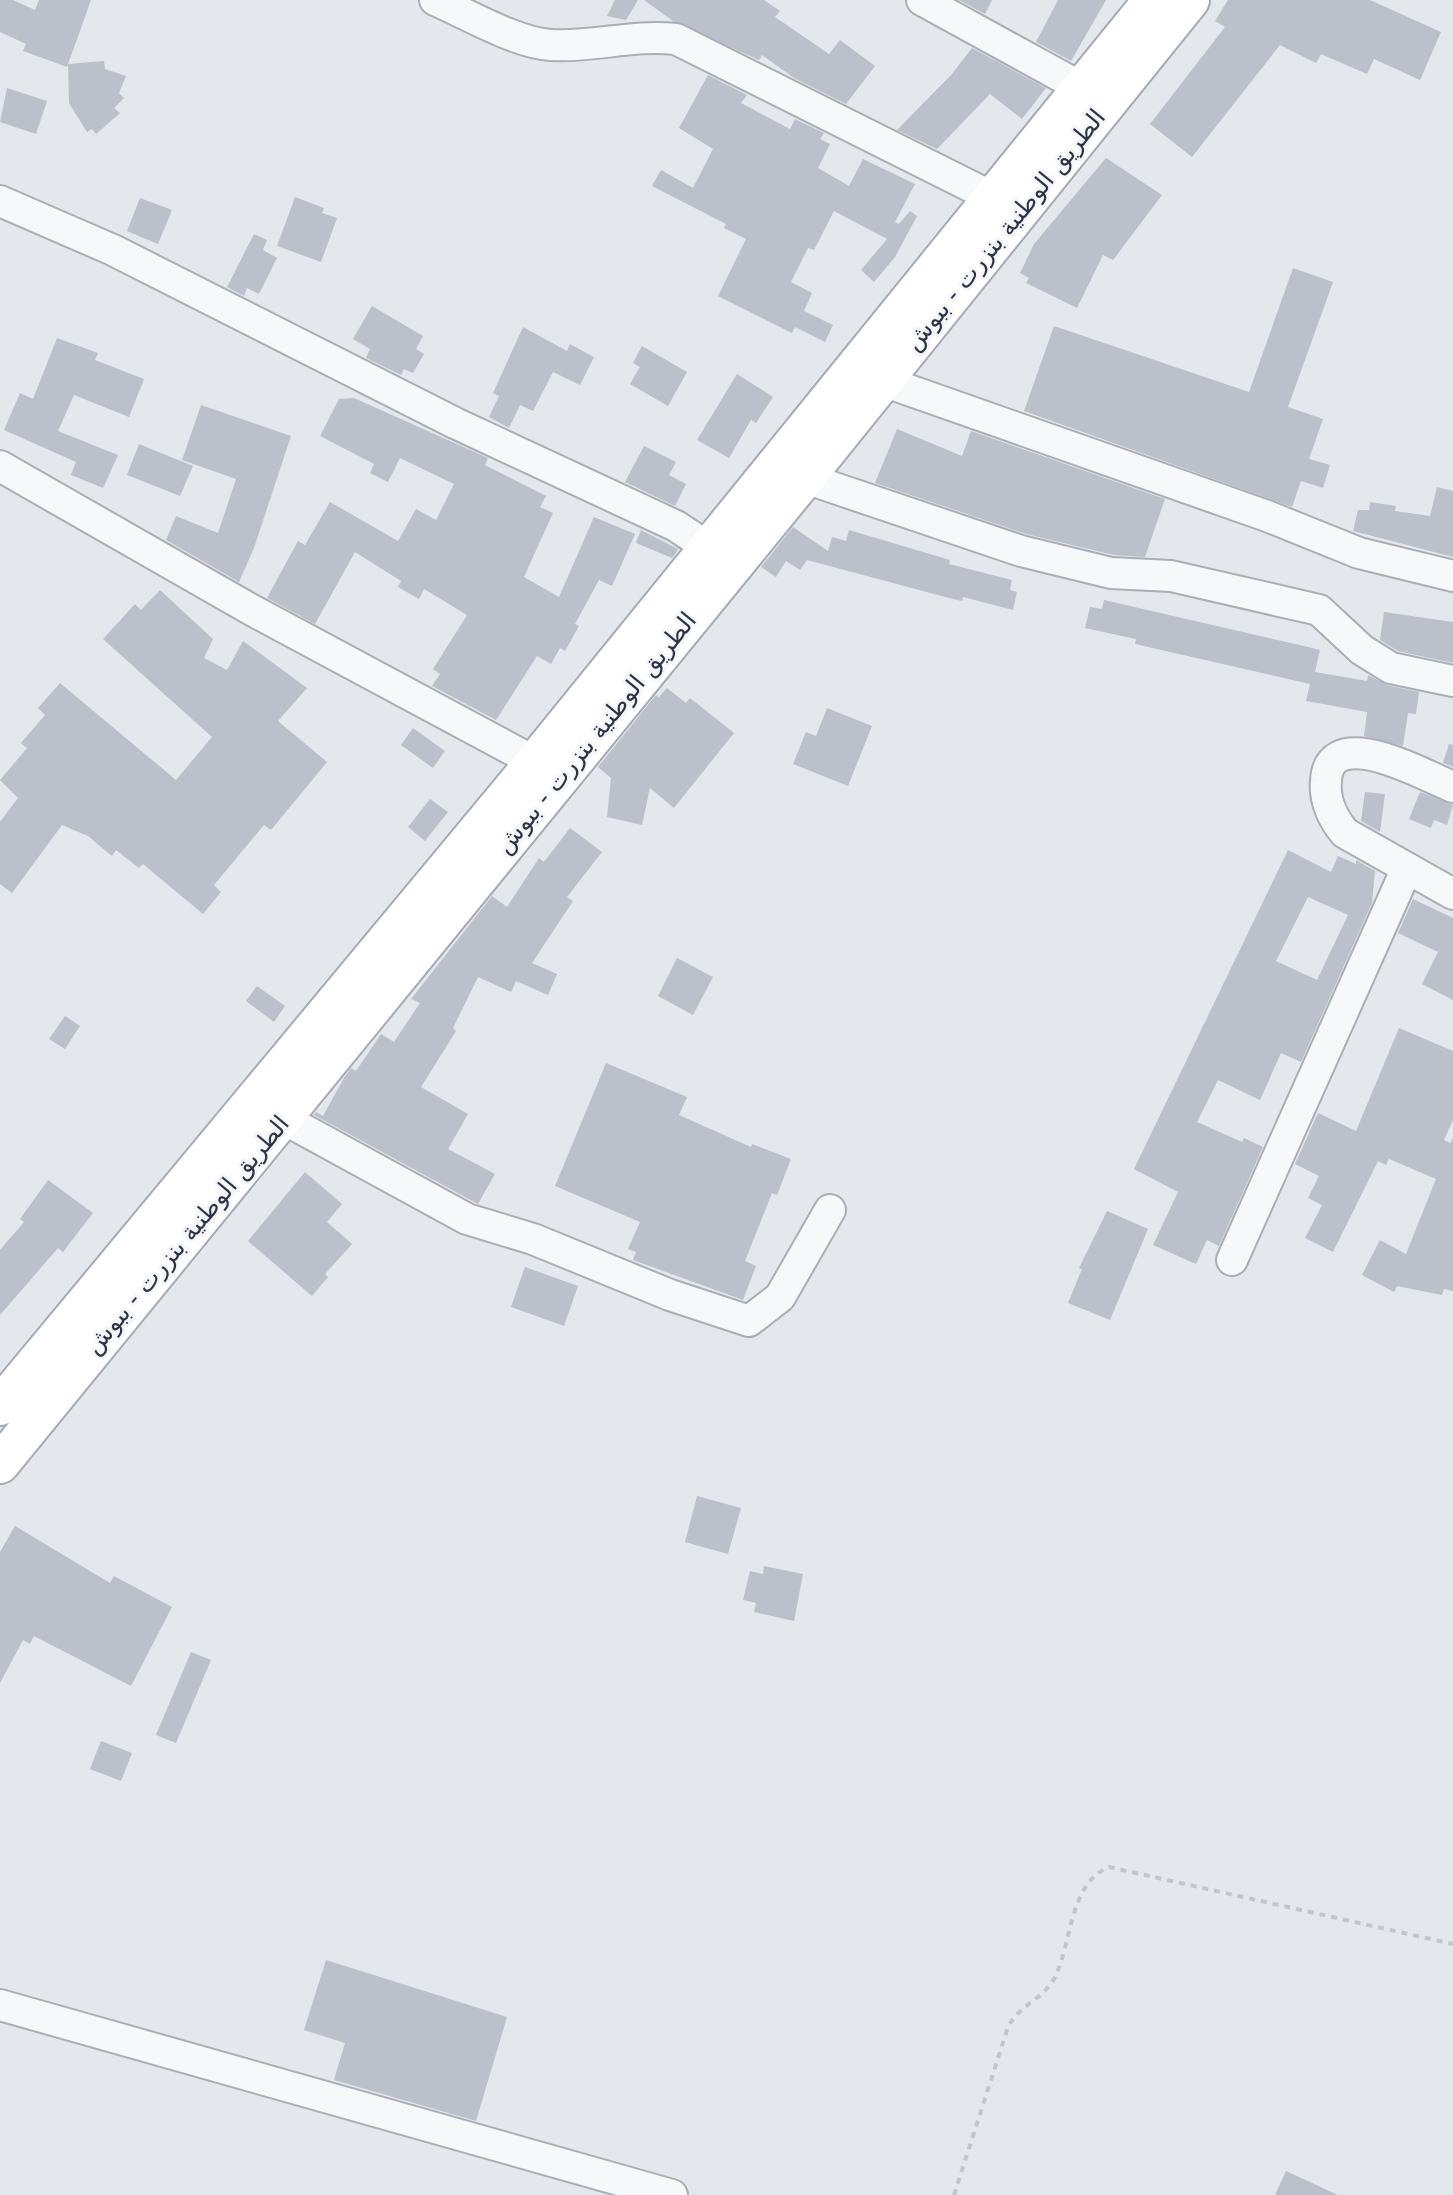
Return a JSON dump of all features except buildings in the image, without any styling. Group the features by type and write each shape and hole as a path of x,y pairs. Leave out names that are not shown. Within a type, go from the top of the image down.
{"main road":[{"name":"الطريق الوطنية بنزرت - ببوش","path":"0,1406 535,762 1084,89 1153,0"},
{"name":"الطريق الوطنية بنزرت - ببوش","path":"0,1464 284,1119 1190,0"}],"street":[{"path":"435,0 551,45 656,36 676,39 994,198"},
{"path":"922,0 1084,89"},
{"path":"0,201 113,250 455,423 676,526 709,548"},
{"path":"883,381 1267,516 1359,553 1453,576"},
{"path":"0,466 250,609 535,762"},
{"path":"805,478 1021,551 1111,573 1171,576 1319,610 1362,650 1391,668 1453,681"},
{"path":"1453,787 1377,756 1347,751 1337,755 1327,768 1325,785 1333,820 1345,833 1453,894"},
{"path":"1232,1260 1407,868"},
{"path":"284,1119 467,1219 533,1239 670,1295 749,1321 780,1297 830,1210"},
{"path":"0,2005 672,2195"}],"path":[{"path":"954,2195 1008,2027 1021,2009 1049,1988 1057,1975 1083,1890 1101,1870 1109,1867 1453,1944"}]}
